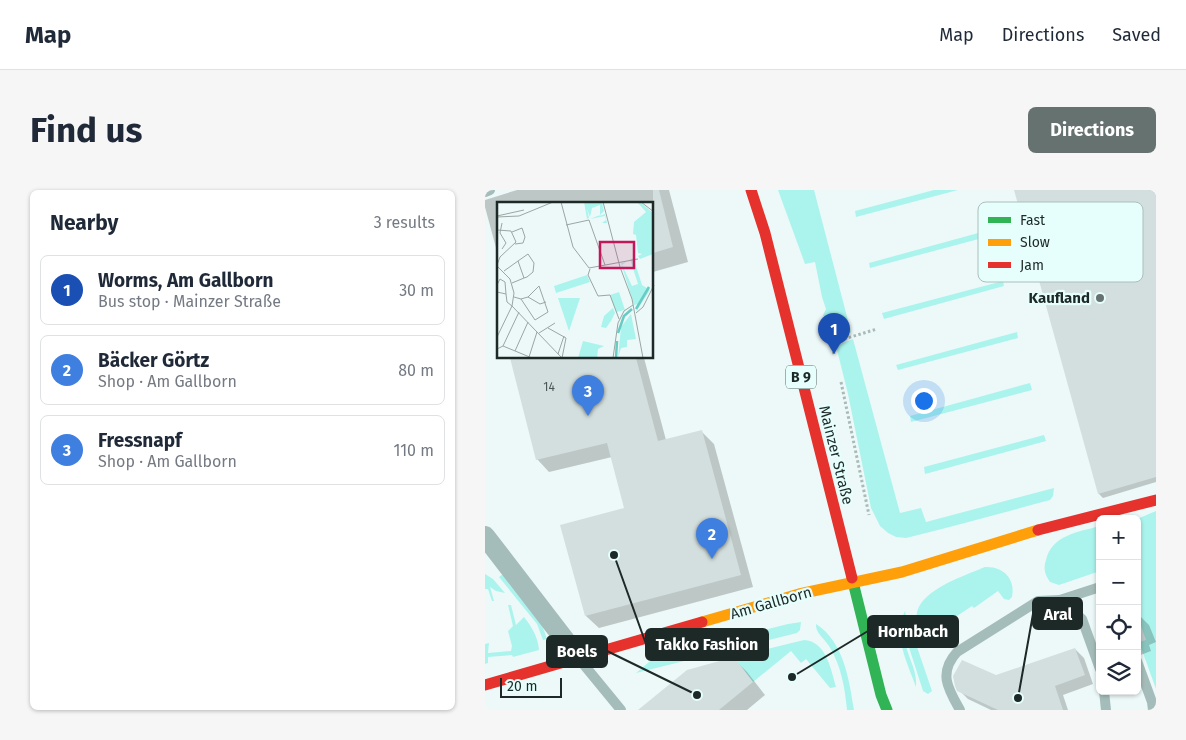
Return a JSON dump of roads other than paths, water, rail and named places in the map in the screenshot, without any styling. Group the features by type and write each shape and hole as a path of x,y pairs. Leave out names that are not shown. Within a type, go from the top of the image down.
{"street":[{"name":"Mainzer Straße","path":"751,190 767,242 881,695 887,710"},
{"path":"853,582 902,572 1030,532 1156,500"},
{"path":"488,546 578,657"},
{"name":"Am Gallborn","path":"485,685 799,594 853,582"}],"lane":[{"path":"485,192 490,190"},
{"path":"960,710 950,692 946,674 951,658 957,652 1038,601 1060,600 1096,588"},
{"path":"1060,600 1082,619 1096,658"},
{"path":"578,657 621,710"},
{"path":"1141,673 1153,710"},
{"path":"1104,695 1106,710"}],"place":[{"name":"Kaufland","path":"1100,298"},
{"name":"Worms, Am Gallborn","path":"834,354"},
{"name":"Fressnapf","path":"588,416"},
{"name":"Takko Fashion","path":"614,555"},
{"name":"Bäcker Görtz","path":"712,559"},
{"name":"Hornbach","path":"792,677"},
{"name":"Boels","path":"697,695"},
{"name":"Aral","path":"1018,698"}]}
